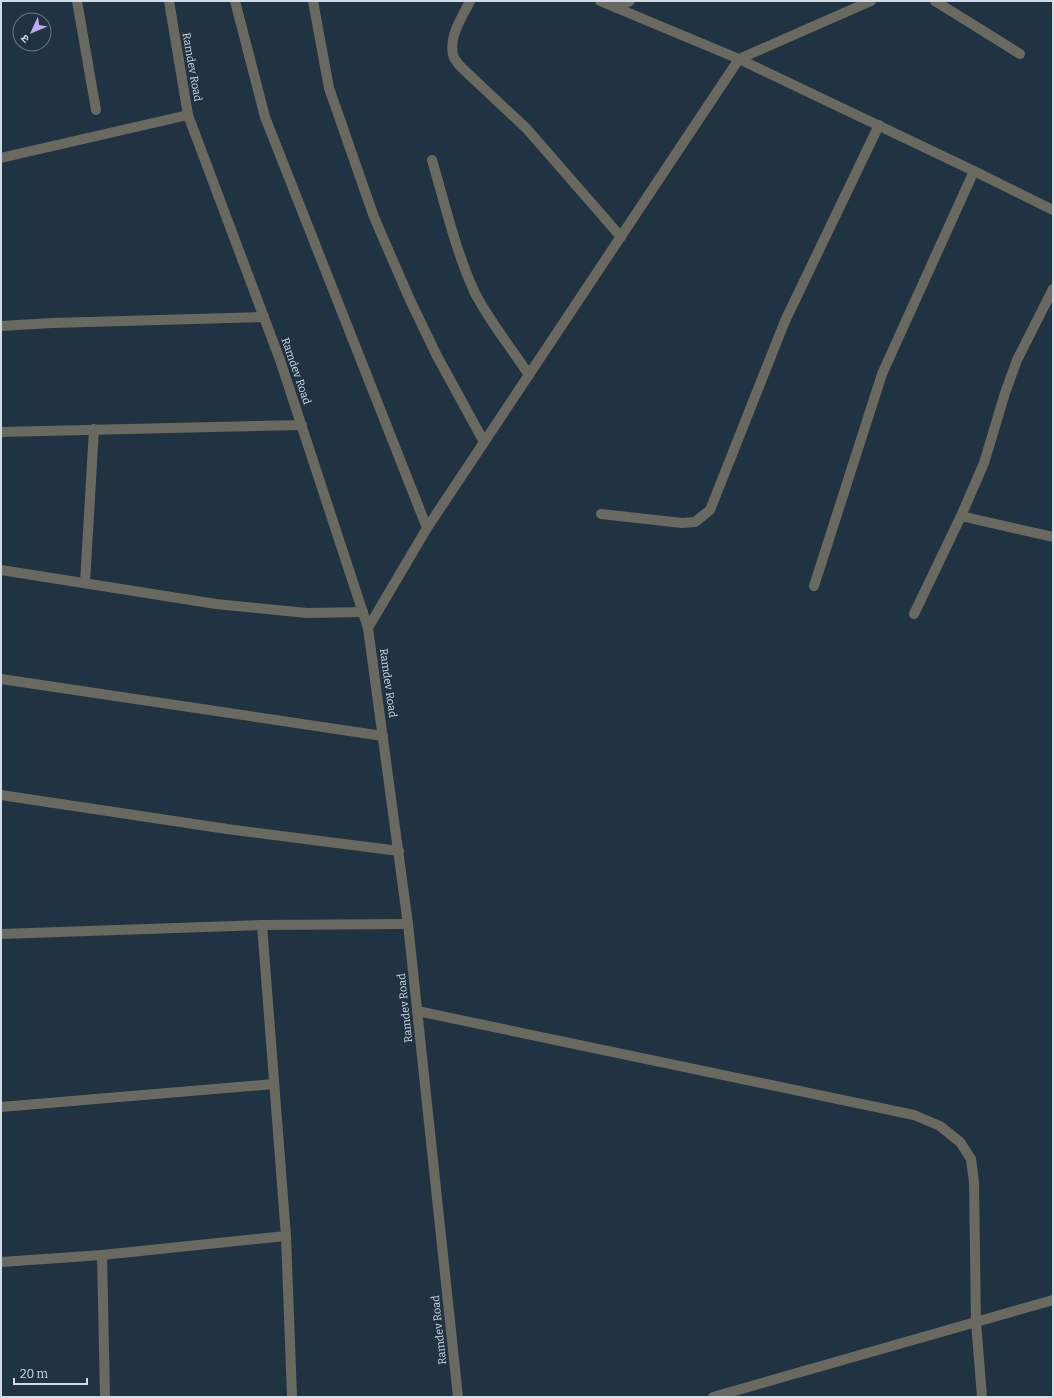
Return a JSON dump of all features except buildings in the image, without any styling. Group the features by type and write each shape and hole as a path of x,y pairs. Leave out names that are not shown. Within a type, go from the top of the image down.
{"street":[{"path":"77,1 96,110"},
{"name":"Ramdev Road","path":"169,1 188,115 280,360 368,628 384,736 408,924 458,1397"},
{"path":"235,1 265,117 427,528"},
{"path":"313,1 328,88 374,217 410,300 484,442"},
{"path":"470,1 455,32 453,46 454,58 462,68 526,128 621,237"},
{"path":"600,1 739,59 1053,210"},
{"path":"616,8 630,1"},
{"path":"368,628 427,528 739,59 871,1"},
{"path":"935,1 1020,54"},
{"path":"1,158 188,115"},
{"path":"601,514 682,523 695,522 710,510 785,321 879,125"},
{"path":"432,160 461,259 475,292 529,375"},
{"path":"814,586 882,374 974,171"},
{"path":"914,614 961,516 984,463 1005,393 1017,360 1053,289"},
{"path":"1,326 52,323 264,317"},
{"path":"1,432 302,425"},
{"path":"85,583 94,429"},
{"path":"961,516 1053,537"},
{"path":"1,570 216,604 307,613 363,612"},
{"path":"1,679 384,736"},
{"path":"1,795 227,829 398,851"},
{"path":"1,934 262,925 408,924"},
{"path":"262,925 286,1236 292,1397"},
{"path":"417,1011 914,1115 940,1126 960,1142 971,1159 974,1182 976,1322 982,1397"},
{"path":"1,1107 274,1084"},
{"path":"1,1262 102,1255 286,1236"},
{"path":"102,1255 105,1397"},
{"path":"713,1397 1053,1300"}]}
